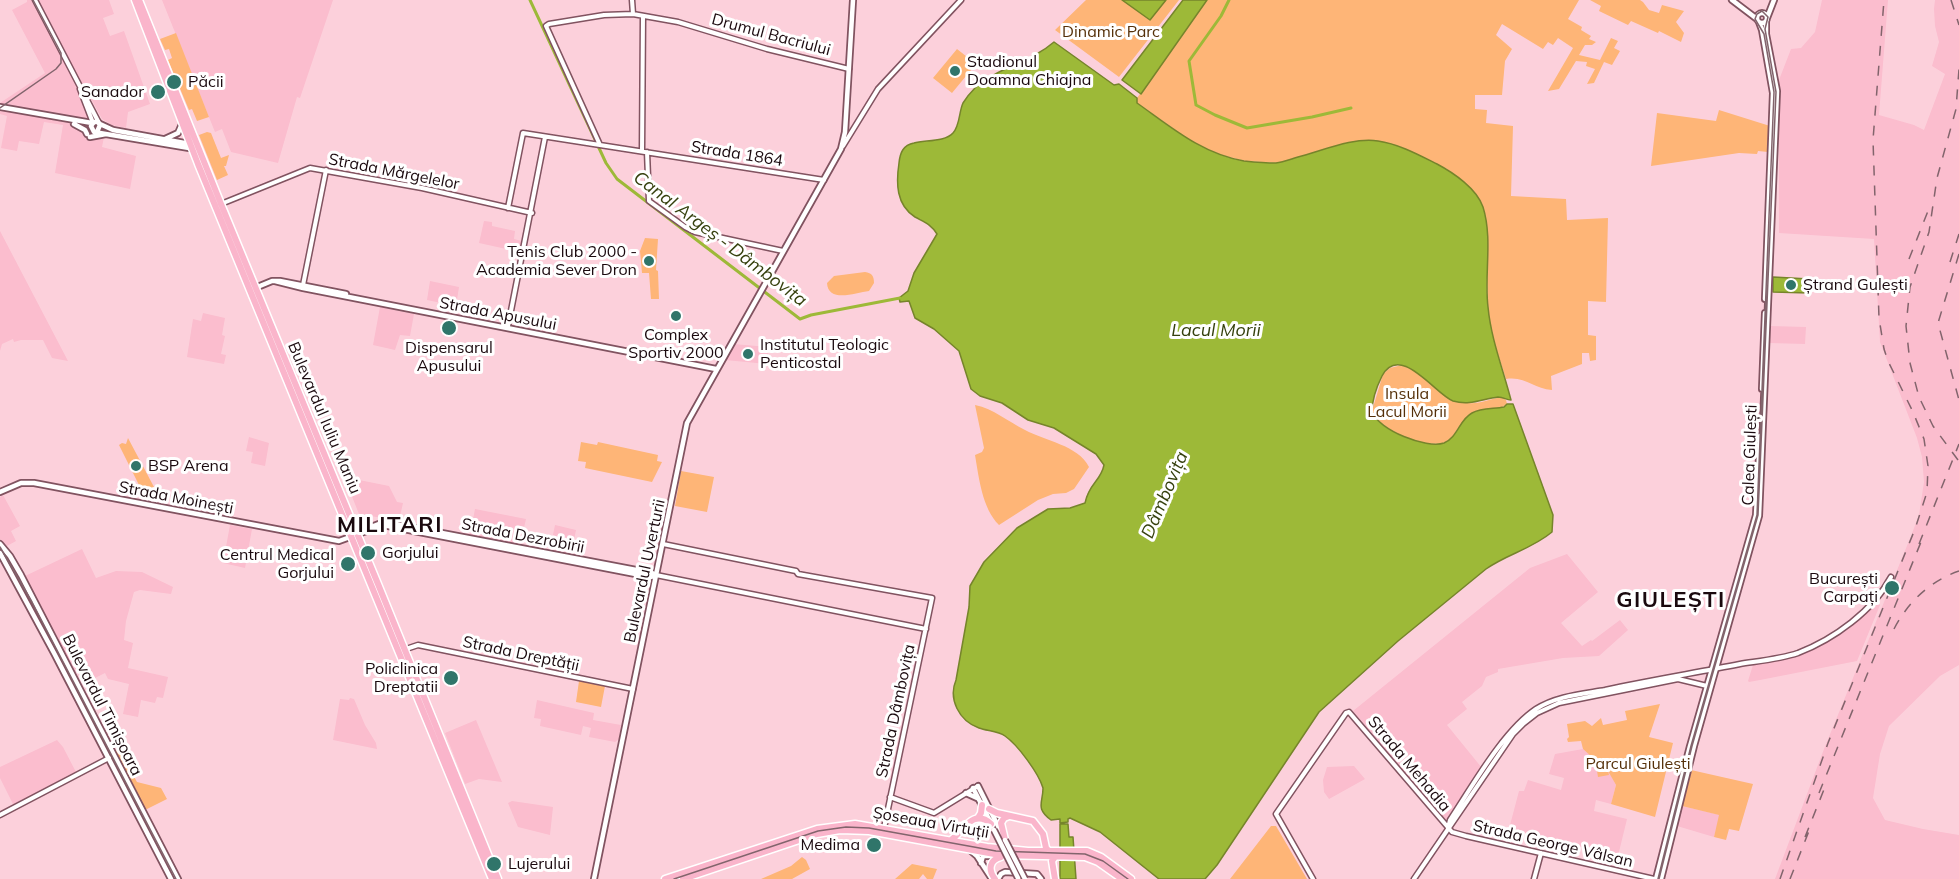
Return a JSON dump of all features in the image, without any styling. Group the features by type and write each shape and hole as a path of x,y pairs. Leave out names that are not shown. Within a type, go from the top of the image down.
{"main road":[{"name":"Bulevardul Iuliu Maniu","path":"135,0 182,120 220,204 252,289"},
{"name":"Bulevardul Iuliu Maniu","path":"140,0 194,145 252,289 498,879"},
{"name":"Bulevardul Uverturii","path":"594,879 686,427 758,293 841,149 845,132 853,0"},
{"path":"1732,0 1762,18 1771,9 1774,0"},
{"name":"Calea Giulești","path":"1655,879 1757,507 1773,93 1762,18"},
{"path":"0,109 74,124 100,124 113,130 194,145"},
{"path":"0,109 84,123 92,125 97,132"},
{"path":"162,140 178,133 182,120"},
{"path":"74,124 85,130 88,136 112,133"},
{"path":"97,132 100,124"},
{"path":"97,132 194,145"},
{"name":"Strada Apusului","path":"252,289 275,281 716,369"},
{"name":"Strada Moinești","path":"0,492 21,483 36,483 339,542 354,537"},
{"name":"Strada Dezrobirii","path":"354,537 384,522 656,575"},
{"path":"354,537 366,530"},
{"path":"339,542 366,530"},
{"name":"Bulevardul Timișoara","path":"0,545 10,556 110,754"},
{"name":"Bulevardul Timișoara","path":"0,553 178,879"},
{"path":"5,560 5,556 10,556"},
{"name":"Bulevardul Iuliu Maniu","path":"402,651 492,879"},
{"name":"Calea Giulești","path":"1661,879 1709,686"},
{"path":"976,787 981,803 1022,879"},
{"path":"976,787 990,808 1022,879"},
{"path":"950,841 963,826 978,818 981,813 981,803 974,795 966,793"},
{"path":"990,808 997,813 1033,821 1043,834 1046,848 1053,853 1052,869 1055,879"},
{"name":"Bulevardul Timișoara","path":"141,813 171,879"},
{"path":"1005,840 1001,823 1004,818 1010,816"},
{"path":"978,818 984,819 993,827"},
{"name":"Șoseaua Virtuții","path":"665,879 825,827 855,824 1034,854"},
{"name":"Șoseaua Virtuții","path":"683,879 832,831 869,831 1003,855 1076,853"},
{"path":"958,832 965,844"},
{"path":"1044,842 1034,854 1045,860 1052,869"},
{"path":"970,850 995,879"},
{"path":"1076,853 1090,852 1101,857 1131,879"},
{"path":"1076,853 1094,860 1122,879"},
{"path":"981,863 984,856 1003,855"},
{"path":"995,879 991,872 991,864 1003,855"},
{"path":"995,879 1005,872 1037,873 1041,879"}],"street":[{"path":"35,0 100,124"},
{"path":"633,0 633,14"},
{"path":"841,149 884,82 961,0"},
{"name":"Drumul Bacriului","path":"600,145 546,26 599,16 633,14 678,22 767,49 849,69"},
{"path":"643,16 644,152 649,201 691,231 783,251"},
{"path":"78,81 92,125"},
{"path":"84,123 88,119 88,110"},
{"path":"845,132 853,130"},
{"name":"Strada 1864","path":"508,208 523,133 824,180"},
{"path":"508,327 532,213 545,136"},
{"name":"Strada Mărgelelor","path":"220,204 305,168 422,188 532,213"},
{"path":"303,287 326,170"},
{"name":"Strada Dâmbovița","path":"663,544 932,598 884,828"},
{"name":"Strada Dezrobirii","path":"656,575 926,629"},
{"path":"1414,879 1448,829 1450,820 1514,728 1534,710 1554,700 1792,655 1831,637 1853,620 1877,597 1891,576"},
{"name":"Strada Dreptății","path":"402,651 417,645 633,689"},
{"path":"1681,677 1709,686"},
{"name":"Strada Mehadia","path":"1313,879 1276,814 1346,713 1352,714 1448,829"},
{"path":"0,815 110,754"},
{"path":"889,800 934,813 976,787"},
{"name":"Strada George Vâlsan","path":"1448,829 1461,835 1655,879"},
{"path":"1534,879 1540,853"}],"shaded area":[{"path":"27,0 109,0 114,14 103,18 110,36 124,31 150,104 128,112 126,128 112,125 102,119 89,95 82,99 88,116 84,132 104,137 102,147 136,156 130,189 55,173 63,125 44,122 39,144 19,141 17,151 1,148 7,116 0,114 0,103 45,73 12,10"},
{"path":"162,0 333,0 300,98 297,97 278,163 231,152 222,129 215,132"},
{"path":"1822,0 1888,0 1879,115 1924,130 1945,74 1932,66 1939,42 1935,26 1935,0 1959,0 1959,665 1940,676 1889,726 1880,754 1873,798 1885,820 1959,835 1959,879 1775,879 1824,749 1919,515 1924,482 1922,457 1917,438 1880,342 1874,239 1779,233 1779,80 1791,49 1801,48 1815,32"},
{"path":"484,221 492,222 492,226 515,231 514,239 522,241 520,252 479,243"},
{"path":"0,231 68,361 52,358 43,340 14,342 13,339 2,344 0,351"},
{"path":"430,281 459,287 456,306 427,300"},
{"path":"380,307 414,314 410,336 400,335 395,350 373,345"},
{"path":"203,313 225,318 222,335 225,336 221,354 226,355 224,364 187,357 193,319 201,321"},
{"path":"1770,326 1806,327 1805,344 1769,343"},
{"name":"Institutul Teologic Penticostal","path":"733,344 769,347 767,364 725,360"},
{"path":"249,437 269,443 265,466 251,463 253,452 246,451"},
{"path":"345,479 389,486 397,502 403,503 399,521 359,514"},
{"path":"3,495 20,526 11,531 16,541 7,546 0,539 0,497"},
{"path":"475,509 526,519 520,545 470,535"},
{"path":"230,525 252,529 245,568 223,563"},
{"path":"555,525 576,530 571,555 550,550"},
{"path":"82,549 96,578 116,571 142,572 173,587 171,594 140,590 134,592 126,621 124,640 133,643 128,668 168,677 163,698 157,697 155,703 141,700 138,717 123,714 129,684 108,679 105,673 89,681 82,669 75,673 25,576"},
{"path":"1567,554 1598,592 1561,623 1582,646 1620,620 1628,630 1599,656 1563,658 1498,669 1498,672 1486,677 1482,686 1462,702 1467,709 1447,725 1482,768 1446,820 1353,711 1530,568"},
{"path":"1875,601 1880,605 1857,661 1748,681 1753,665 1796,656 1837,636"},
{"path":"340,699 349,700 354,699 377,749 333,740"},
{"path":"537,700 594,713 593,720 621,725 619,739 615,742 589,737 591,728 583,726 581,735 540,726 541,719 534,718"},
{"path":"476,720 502,782 479,779 465,784 445,733"},
{"path":"57,740 77,774 14,806 0,778 0,767"},
{"path":"1583,749 1609,772 1616,785 1611,804 1596,800 1594,811 1627,819 1618,856 1509,829 1519,791 1524,791 1528,780 1561,790 1564,778 1549,774 1555,754"},
{"path":"1354,766 1365,779 1329,799 1324,792 1323,780 1327,767"},
{"path":"512,801 553,807 550,835 518,827 508,803"},
{"path":"1682,806 1720,815 1714,837 1677,826"}],"green space":[{"name":"Dinamic Parc","path":"1086,0 1179,0 1119,77 1055,30"},
{"path":"1207,0 1579,0 1568,19 1582,27 1581,30 1591,36 1589,39 1596,42 1592,45 1585,45 1579,55 1600,60 1611,38 1618,41 1614,48 1620,51 1612,65 1604,62 1594,83 1587,84 1595,69 1586,66 1587,62 1576,61 1559,89 1548,91 1573,48 1558,38 1553,45 1548,42 1543,49 1502,24 1496,35 1512,49 1505,61 1502,95 1475,95 1475,109 1487,110 1486,123 1513,126 1511,196 1566,199 1567,220 1608,218 1606,302 1588,301 1588,335 1596,336 1596,360 1590,361 1589,353 1582,353 1582,364 1551,376 1552,390 1519,379 1506,379 1493,339 1488,310 1485,221 1477,196 1447,169 1395,145 1376,141 1336,147 1278,163 1245,161 1201,148 1137,103 1137,98"},
{"path":"1590,0 1640,0 1649,10 1659,13 1662,5 1684,11 1676,22 1684,33 1681,42 1631,21 1628,25 1599,11 1601,6"},
{"path":"176,33 209,117 197,121 192,109 189,110 168,60 172,58 169,49 165,50 160,39"},
{"name":"Stadionul Doamna Chiajna","path":"957,49 976,64 952,93 933,78"},
{"path":"1719,110 1770,126 1768,152 1739,153 1651,166 1657,113 1716,121"},
{"path":"211,133 221,158 229,155 226,166 224,166 228,175 217,180 199,135"},
{"name":"Tenis Club 2000 - Academia Sever Dron","path":"645,238 658,239 656,270 658,271 659,299 651,299 649,273 642,273 640,251"},
{"path":"865,272 874,278 869,291 837,295 829,289 827,283 834,276"},
{"name":"Insula Lacul Morii","path":"1402,365 1419,373 1442,392 1458,401 1477,403 1501,397 1506,400 1507,404 1481,413 1465,422 1446,442 1427,443 1404,437 1384,425 1372,411 1383,374 1390,368"},
{"path":"975,405 988,409 1033,434 1077,453 1089,467 1074,489 1038,500 999,525 989,510 980,483 975,455 982,452 984,448"},
{"name":"BSP Arena","path":"128,438 154,487 143,493 119,445 126,444"},
{"path":"581,442 597,445 598,442 658,455 657,461 662,462 652,482 585,468 586,462 578,461"},
{"path":"681,471 714,477 707,512 675,506"},
{"path":"579,681 605,686 601,707 576,702"},
{"name":"Parcul Giulești","path":"1660,704 1649,737 1673,743 1655,817 1611,804 1616,785 1608,771 1609,775 1598,777 1596,765 1604,768 1583,749 1581,741 1568,742 1567,724 1585,721 1592,726 1601,718 1603,725 1627,720 1625,711"},
{"path":"119,749 137,782 161,788 167,799 145,809 116,751"},
{"path":"1691,770 1753,784 1739,831 1729,829 1726,840 1714,837 1719,815 1682,806"},
{"path":"1271,826 1276,826 1307,879 1230,879"},
{"path":"802,857 810,869 792,879 761,879 791,866"},
{"path":"912,864 937,869 933,879 927,879 923,874 919,879 895,879"}],"water":[{"path":"1122,0 1166,0 1150,20"},
{"path":"1183,0 1207,0 1141,94 1122,80"},
{"name":"Lacul Morii","path":"1054,42 1114,85 1119,84 1137,98 1137,103 1175,130 1214,152 1244,161 1276,163 1358,141 1386,142 1437,164 1470,188 1480,200 1486,219 1487,295 1490,319 1494,342 1511,400 1498,397 1470,402 1453,401 1408,367 1398,365 1390,367 1382,376 1375,394 1372,412 1376,419 1393,431 1415,441 1436,444 1449,440 1472,413 1513,404 1553,515 1552,532 1486,569 1398,641 1319,712 1217,865 1205,879 1159,879 1100,832 1070,818 1068,822 1060,823 1060,819 1051,820 1041,809 1043,788 1041,782 1022,753 1002,734 972,725 961,715 954,702 954,687 969,607 970,586 984,562 1017,528 1048,509 1070,508 1085,503 1104,465 1096,454 1054,428 1028,420 1002,403 980,396 971,389 959,351 934,329 915,318 909,301 900,302 899,298 908,291 914,273 937,234 904,206 898,186 899,159 903,150 910,144 940,139 953,133 963,103 975,88"},
{"name":"Ștrand Gulești","path":"1773,277 1809,279 1809,293 1773,292"},
{"path":"1060,824 1068,824 1069,837 1073,837 1076,879 1060,879"}],"waterway":[{"name":"Canal Argeș - Dâmbovița","path":"530,0 606,163 617,179 800,319 900,298"},
{"path":"1229,0 1221,16 1189,61 1196,105 1247,128 1351,108"}],"tram line":[{"path":"0,108 56,69 61,63 61,53 33,0"},
{"path":"1658,879 1691,746 1757,515 1774,92 1764,34 1755,19 1762,11 1768,17 1765,29 1776,92 1758,515 1692,746 1659,879"},
{"path":"0,547 32,602 176,879"},
{"path":"674,879 818,831 846,827 869,828 996,851 1085,854 1103,861 1128,879"}],"railway":[{"path":"1780,879 1828,743 1915,529 1927,492 1928,466 1924,439 1888,361 1879,318 1873,140 1884,0"},
{"path":"1951,0 1959,25"},
{"path":"1958,460 1933,426 1919,397 1910,363 1906,326 1910,287 1929,232 1937,178 1956,109 1959,69"},
{"path":"1909,259 1928,211"},
{"path":"1950,262 1959,234"},
{"path":"1959,254 1938,323 1959,400"},
{"path":"1919,544 1959,444"},
{"path":"1819,793 1923,537"},
{"path":"1894,629 1913,601 1939,580 1959,571"},
{"path":"1805,837 1825,787"},
{"path":"1790,879 1809,831"}],"place":[{"name":"Stadionul Doamna Chiajna","path":"955,71"},
{"name":"Păcii","path":"174,82"},
{"name":"Sanador","path":"158,92"},
{"name":"Tenis Club 2000 - Academia Sever Dron","path":"649,261"},
{"name":"Ștrand Gulești","path":"1791,285"},
{"name":"Complex Sportiv 2000","path":"676,316"},
{"name":"Dispensarul Apusului","path":"449,328"},
{"name":"Institutul Teologic Penticostal","path":"748,354"},
{"name":"BSP Arena","path":"136,466"},
{"name":"Gorjului","path":"368,553"},
{"name":"Centrul Medical Gorjului","path":"348,564"},
{"name":"București Carpați","path":"1892,588"},
{"name":"Policlinica Dreptatii","path":"451,678"},
{"name":"Medima","path":"874,845"},
{"name":"Lujerului","path":"494,864"}],"district":[{"name":"MILITARI","path":"390,525"},
{"name":"GIULEȘTI","path":"1671,600"}],"water label":[{"name":"Dâmbovița","path":"1165,495"}]}
